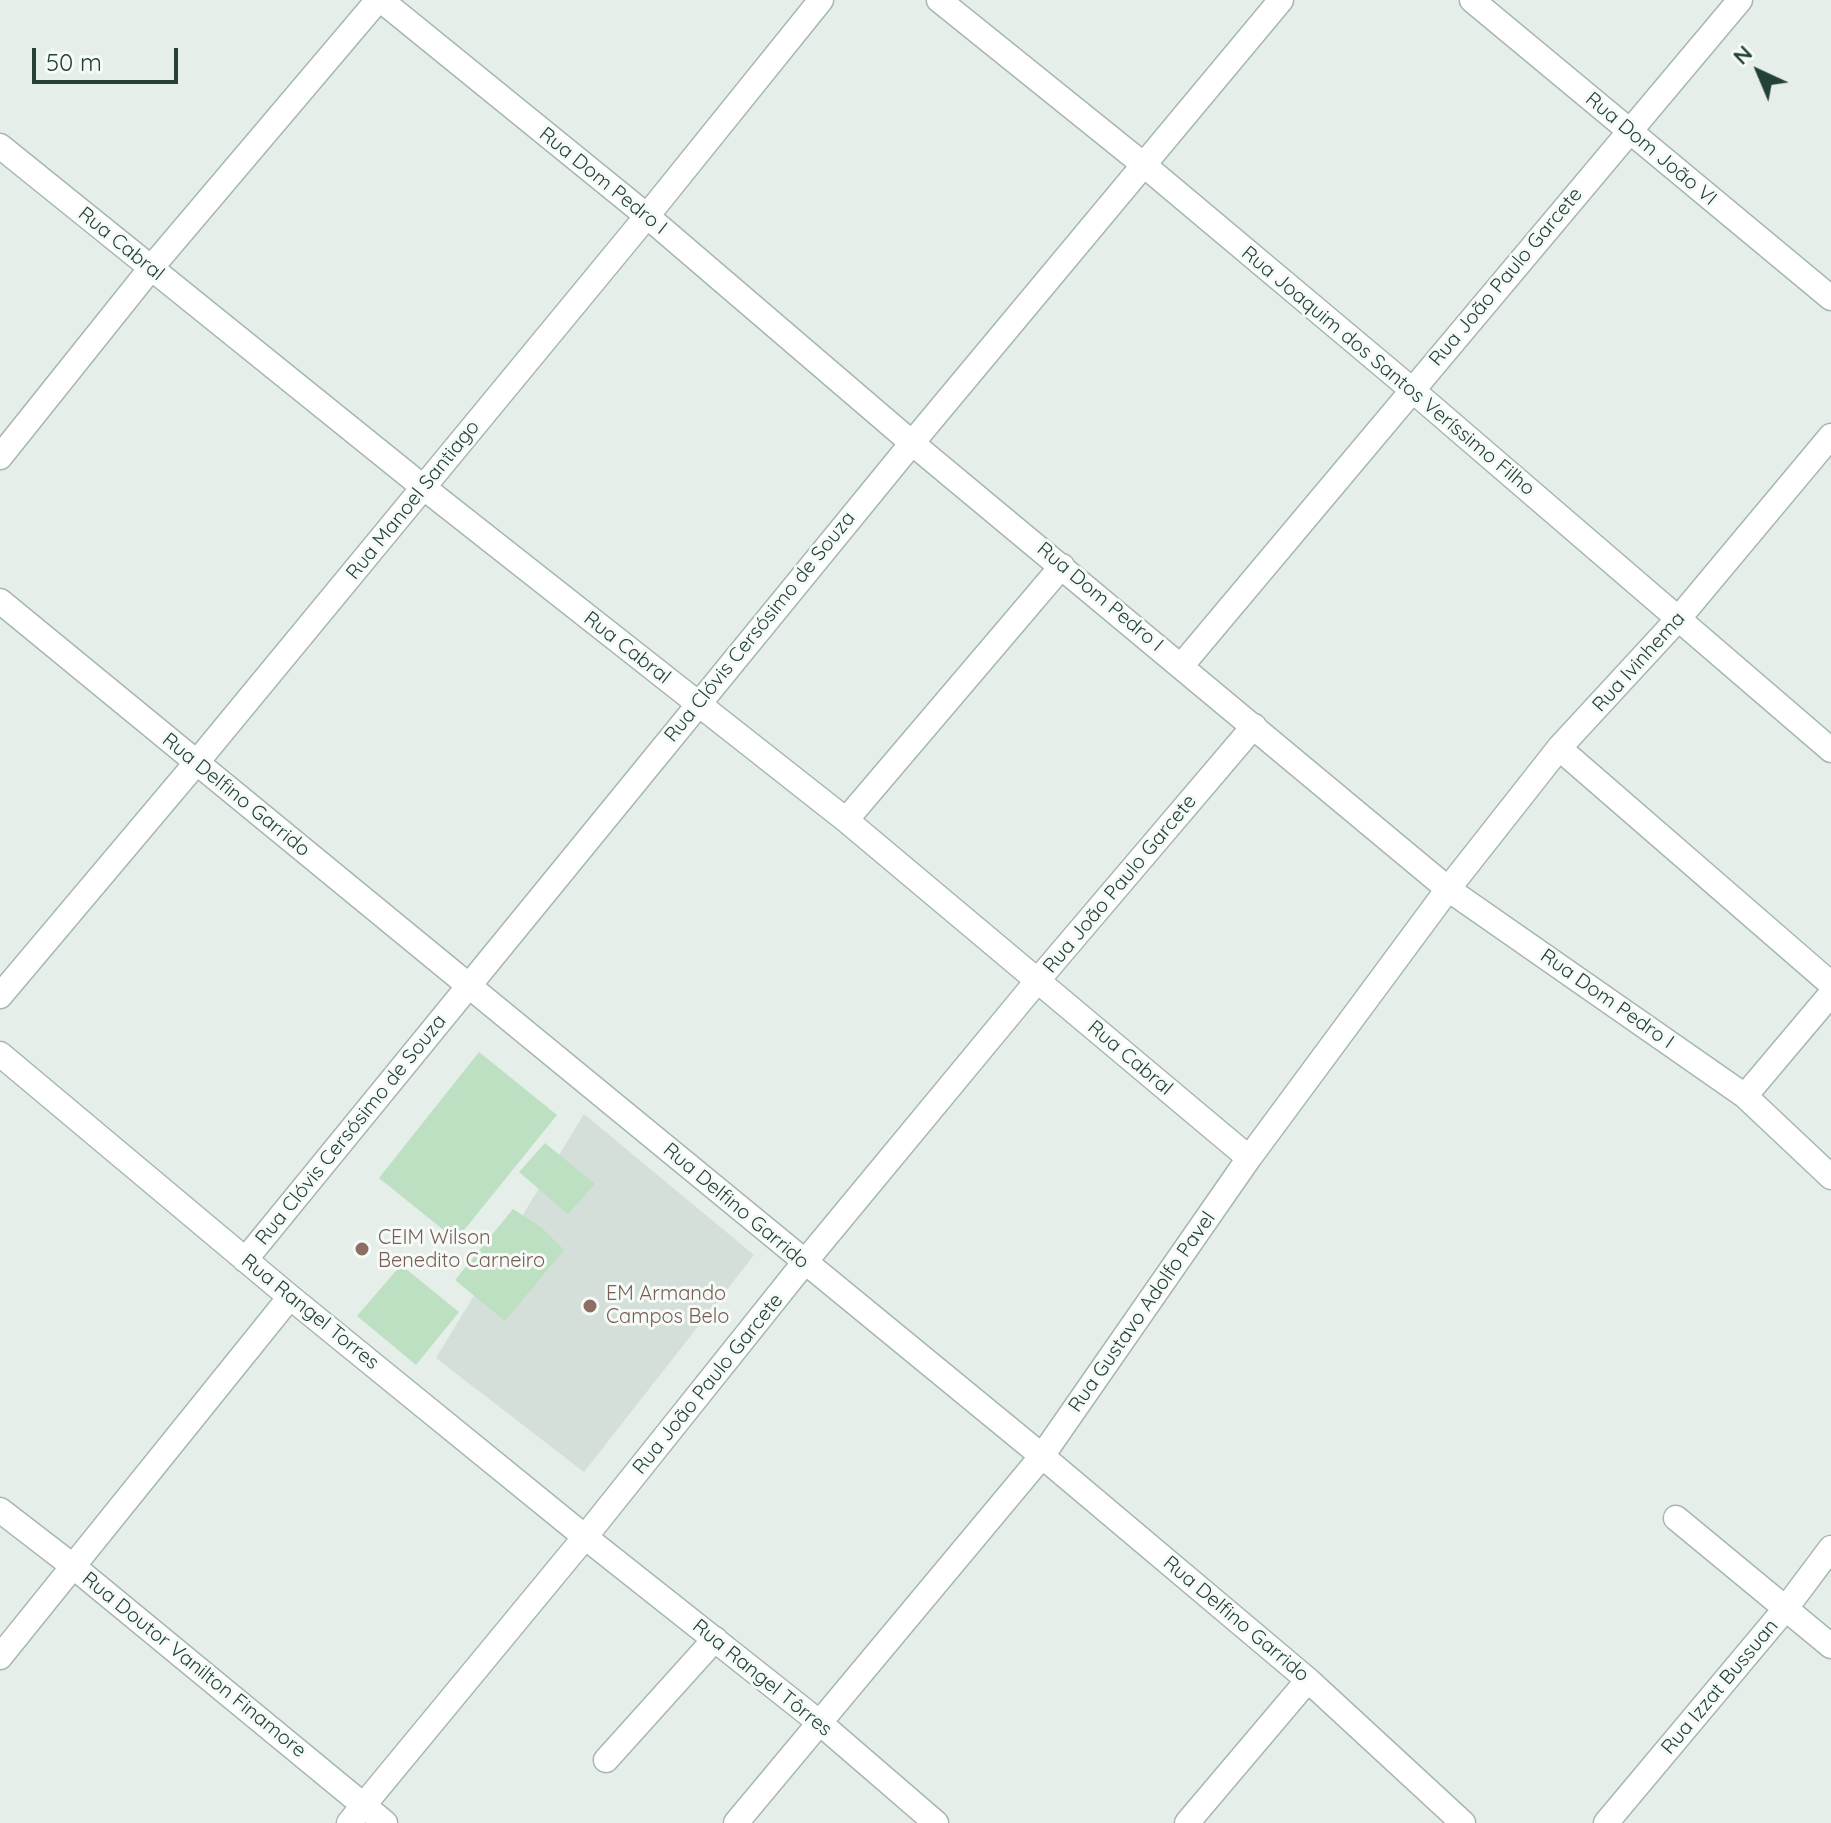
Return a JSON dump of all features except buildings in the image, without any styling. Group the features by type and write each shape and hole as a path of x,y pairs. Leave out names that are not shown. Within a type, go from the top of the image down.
{"street":[{"name":"Rua Dom Pedro I","path":"380,0 647,216 912,443 1448,889 1745,1096 1831,1177"},
{"path":"0,457 151,268 380,0"},
{"name":"Rua Manoel Santiago","path":"0,996 197,762 821,0"},
{"name":"Rua Joaquim dos Santos Veríssimo Filho","path":"939,0 1144,165 1411,389 1831,750"},
{"name":"Rua Clóvis Cersósimo de Souza","path":"245,1260 912,443 1281,0"},
{"name":"Rua Dom João VI","path":"1472,0 1831,298"},
{"name":"Rua João Paulo Garcete","path":"1182,665 1740,0"},
{"name":"Rua Cabral","path":"0,146 423,487 846,820 1249,1158"},
{"name":"Rua Ivinhema","path":"1448,889 1559,748 1679,618 1831,436"},
{"path":"846,820 1062,566"},
{"name":"Rua Delfino Garrido","path":"0,601 1042,1456 1308,1680 1463,1823"},
{"name":"Rua João Paulo Garcete","path":"357,1814 585,1537 804,1263 1038,980 1254,726"},
{"path":"1559,748 1831,984"},
{"name":"Rua Gustavo Adolfo Pavel","path":"820,1723 1042,1456 1249,1158 1448,889"},
{"path":"1745,1096 1831,994"},
{"name":"Rua Rangel Torres","path":"0,1054 245,1260 585,1537"},
{"path":"0,1657 290,1297"},
{"name":"Rua Doutor Vanilton Finamore","path":"0,1510 74,1567 357,1814 385,1823"},
{"path":"1676,1518 1831,1646"},
{"name":"Rua Rangel Tôrres","path":"585,1537 820,1723 936,1823"},
{"name":"Rua Izzat Bussuan","path":"1606,1823 1786,1608 1831,1548"},
{"path":"606,1760 715,1639"},
{"path":"1187,1823 1308,1680"},
{"path":"736,1823 820,1723"}],"shaded area":[{"name":"EM Armando Campos Belo","path":"584,1114 754,1255 584,1472 436,1358"}],"green space":[{"path":"479,1052 557,1115 456,1240 379,1178"},
{"path":"545,1143 595,1184 568,1214 519,1172"},
{"path":"513,1209 542,1228 564,1250 505,1321 455,1280"},
{"path":"401,1265 459,1312 416,1365 357,1316"}],"place":[{"name":"CEIM Wilson Benedito Carneiro","path":"362,1249"},
{"name":"EM Armando Campos Belo","path":"590,1306"}]}
